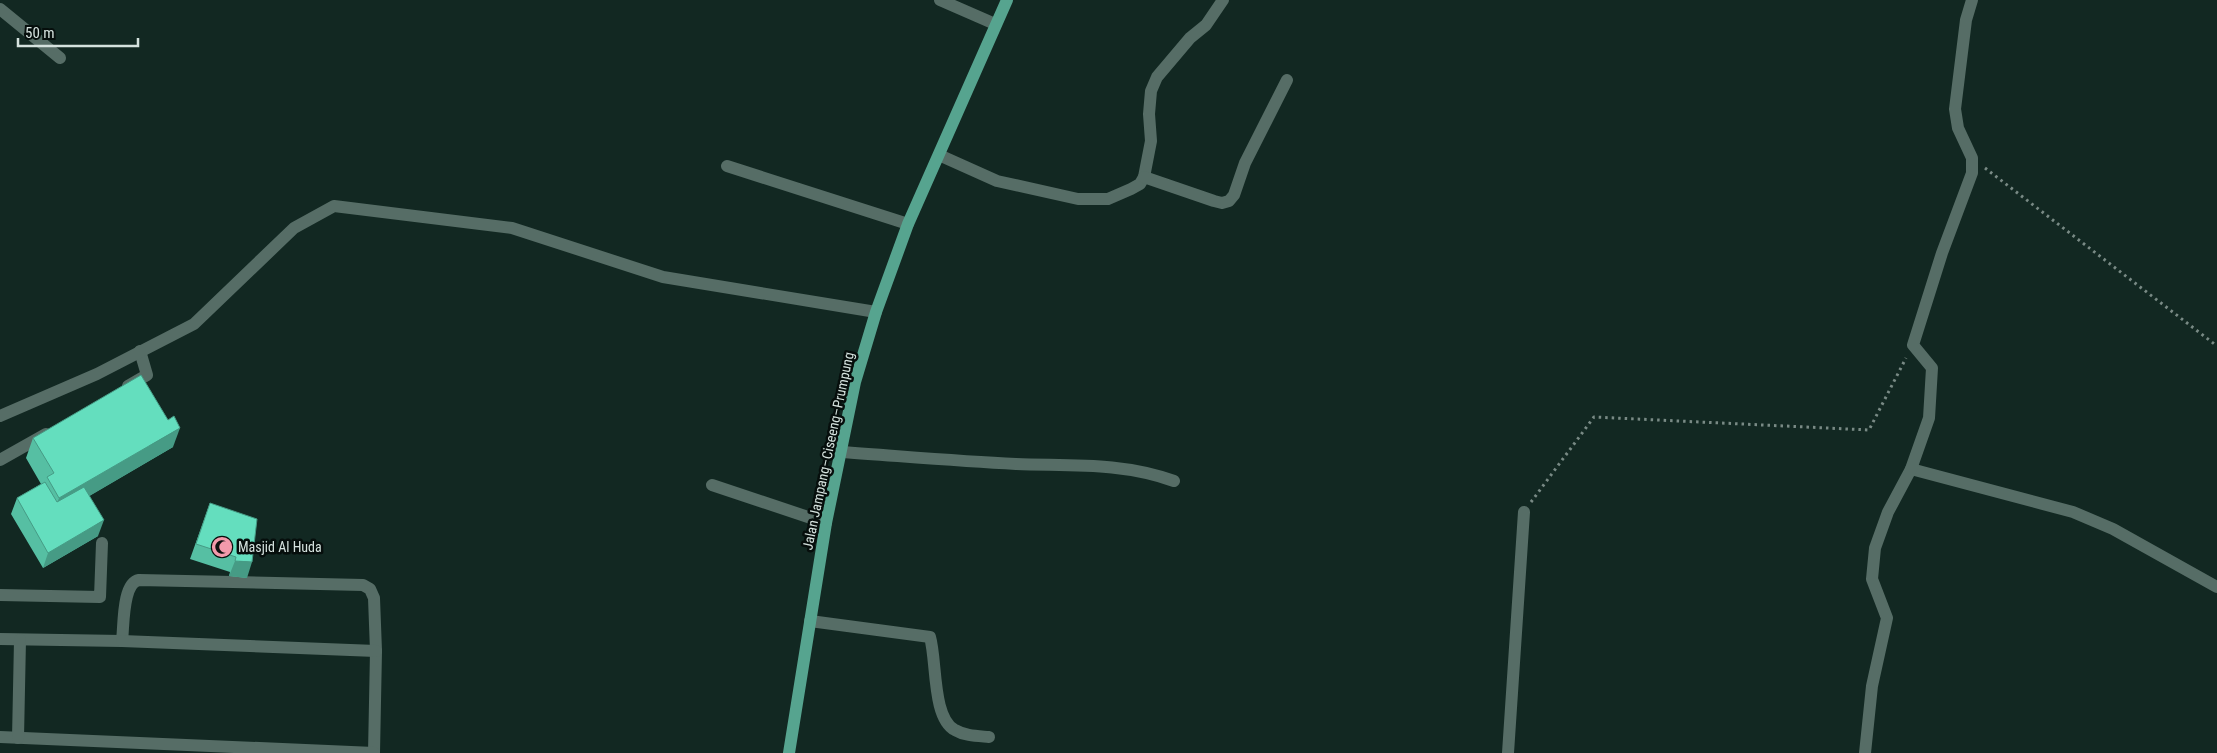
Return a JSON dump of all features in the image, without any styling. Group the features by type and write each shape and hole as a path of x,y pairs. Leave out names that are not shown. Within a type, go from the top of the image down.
{"main road":[{"name":"Jalan Jampang–Ciseeng–Prumpung","path":"788,753 826,523 856,382 876,312 908,224 1007,0"}],"street":[{"path":"940,0 995,24"},
{"path":"939,155 997,181 1078,199 1108,199 1140,184 1144,178 1151,141 1149,114 1151,91 1157,76 1190,38 1206,25 1223,0"},
{"path":"1865,753 1872,686 1887,618 1872,578 1875,548 1888,512 1911,469 1929,418 1932,368 1914,345 1942,253 1972,173 1972,158 1958,128 1956,109 1966,20 1972,0"},
{"path":"0,9 60,58"},
{"path":"1144,178 1214,201 1229,201 1234,195 1245,163 1287,80"},
{"path":"727,166 908,224"},
{"path":"0,416 97,374 194,324 294,228 334,206 512,228 663,277 876,312"},
{"path":"115,394 147,375 140,351"},
{"path":"0,460 57,427"},
{"path":"841,452 985,462 1110,466 1141,471 1174,480"},
{"path":"1911,469 2073,512 2094,520 2217,587"},
{"path":"712,485 826,523"},
{"path":"1508,753 1524,512"},
{"path":"0,595 100,597 102,543"},
{"path":"0,738 374,753 376,651 374,598 370,589 362,585 350,583 136,580 127,590 122,641"},
{"path":"810,620 930,637 940,708 944,719 952,729 967,736 989,737"},
{"path":"0,639 122,641 376,651"},
{"path":"18,738 20,640"}],"path":[{"path":"1972,158 2217,346"},
{"path":"1524,512 1594,417 1869,430 1914,345"}],"building":[{"path":"141,375 168,420 174,416 180,428 59,498 47,477 54,473 33,438"},
{"path":"45,482 57,502 84,487 104,520 48,553 17,498"},
{"path":"210,503 257,519 252,562 235,561 236,557 196,544"}],"place":[{"name":"Masjid Al Huda","path":"222,547"}]}
